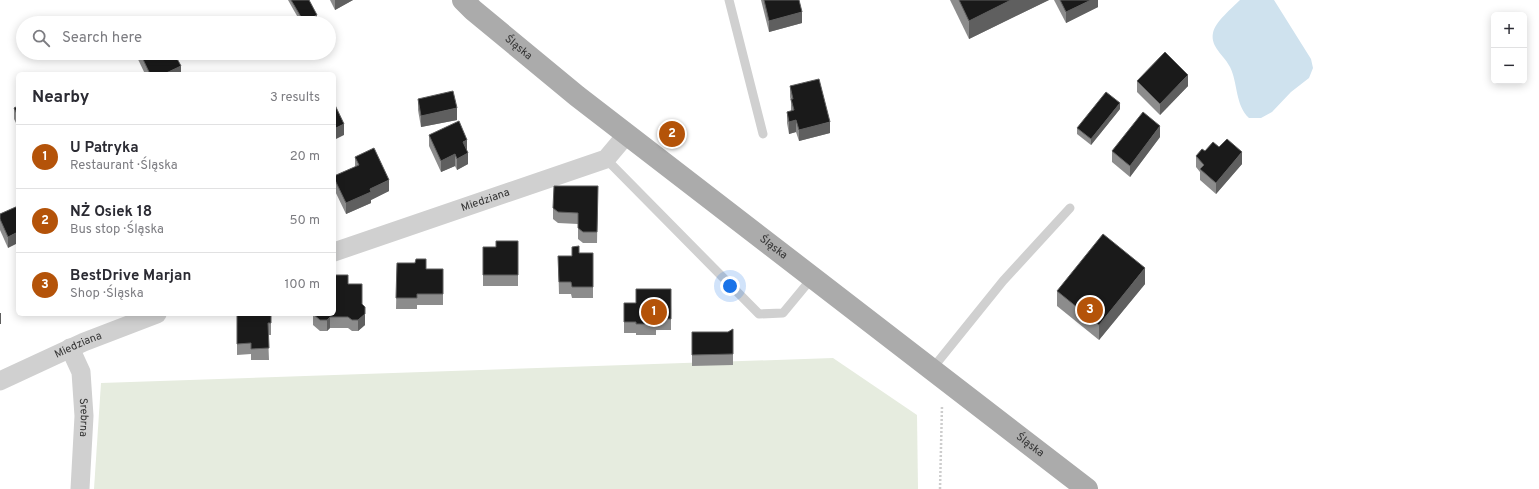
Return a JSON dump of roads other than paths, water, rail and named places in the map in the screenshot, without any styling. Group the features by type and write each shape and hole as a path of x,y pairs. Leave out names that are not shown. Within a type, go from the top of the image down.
{"main road":[{"name":"Śląska","path":"463,0 547,72 1087,489"}],"street":[{"path":"606,159 627,134"},
{"name":"Miedziana","path":"336,251 606,159"},
{"name":"Miedziana","path":"0,381 70,348 152,316"},
{"name":"Srebrna","path":"70,348 81,372 84,416 80,489"}],"lane":[{"path":"729,0 762,134"},
{"path":"606,159 759,314 783,313 812,278"},
{"path":"932,369 1003,281 1070,208"}],"water":[{"path":"1240,0 1274,0 1311,59 1313,68 1309,78 1291,92 1272,112 1261,118 1249,118 1244,113 1239,100 1233,73 1228,63 1216,47 1213,38 1214,29 1217,24"}],"place":[{"name":"NŻ Osiek 18","path":"672,134"},
{"name":"BestDrive Marjan","path":"1090,310"},
{"name":"U Patryka","path":"654,312"}]}
